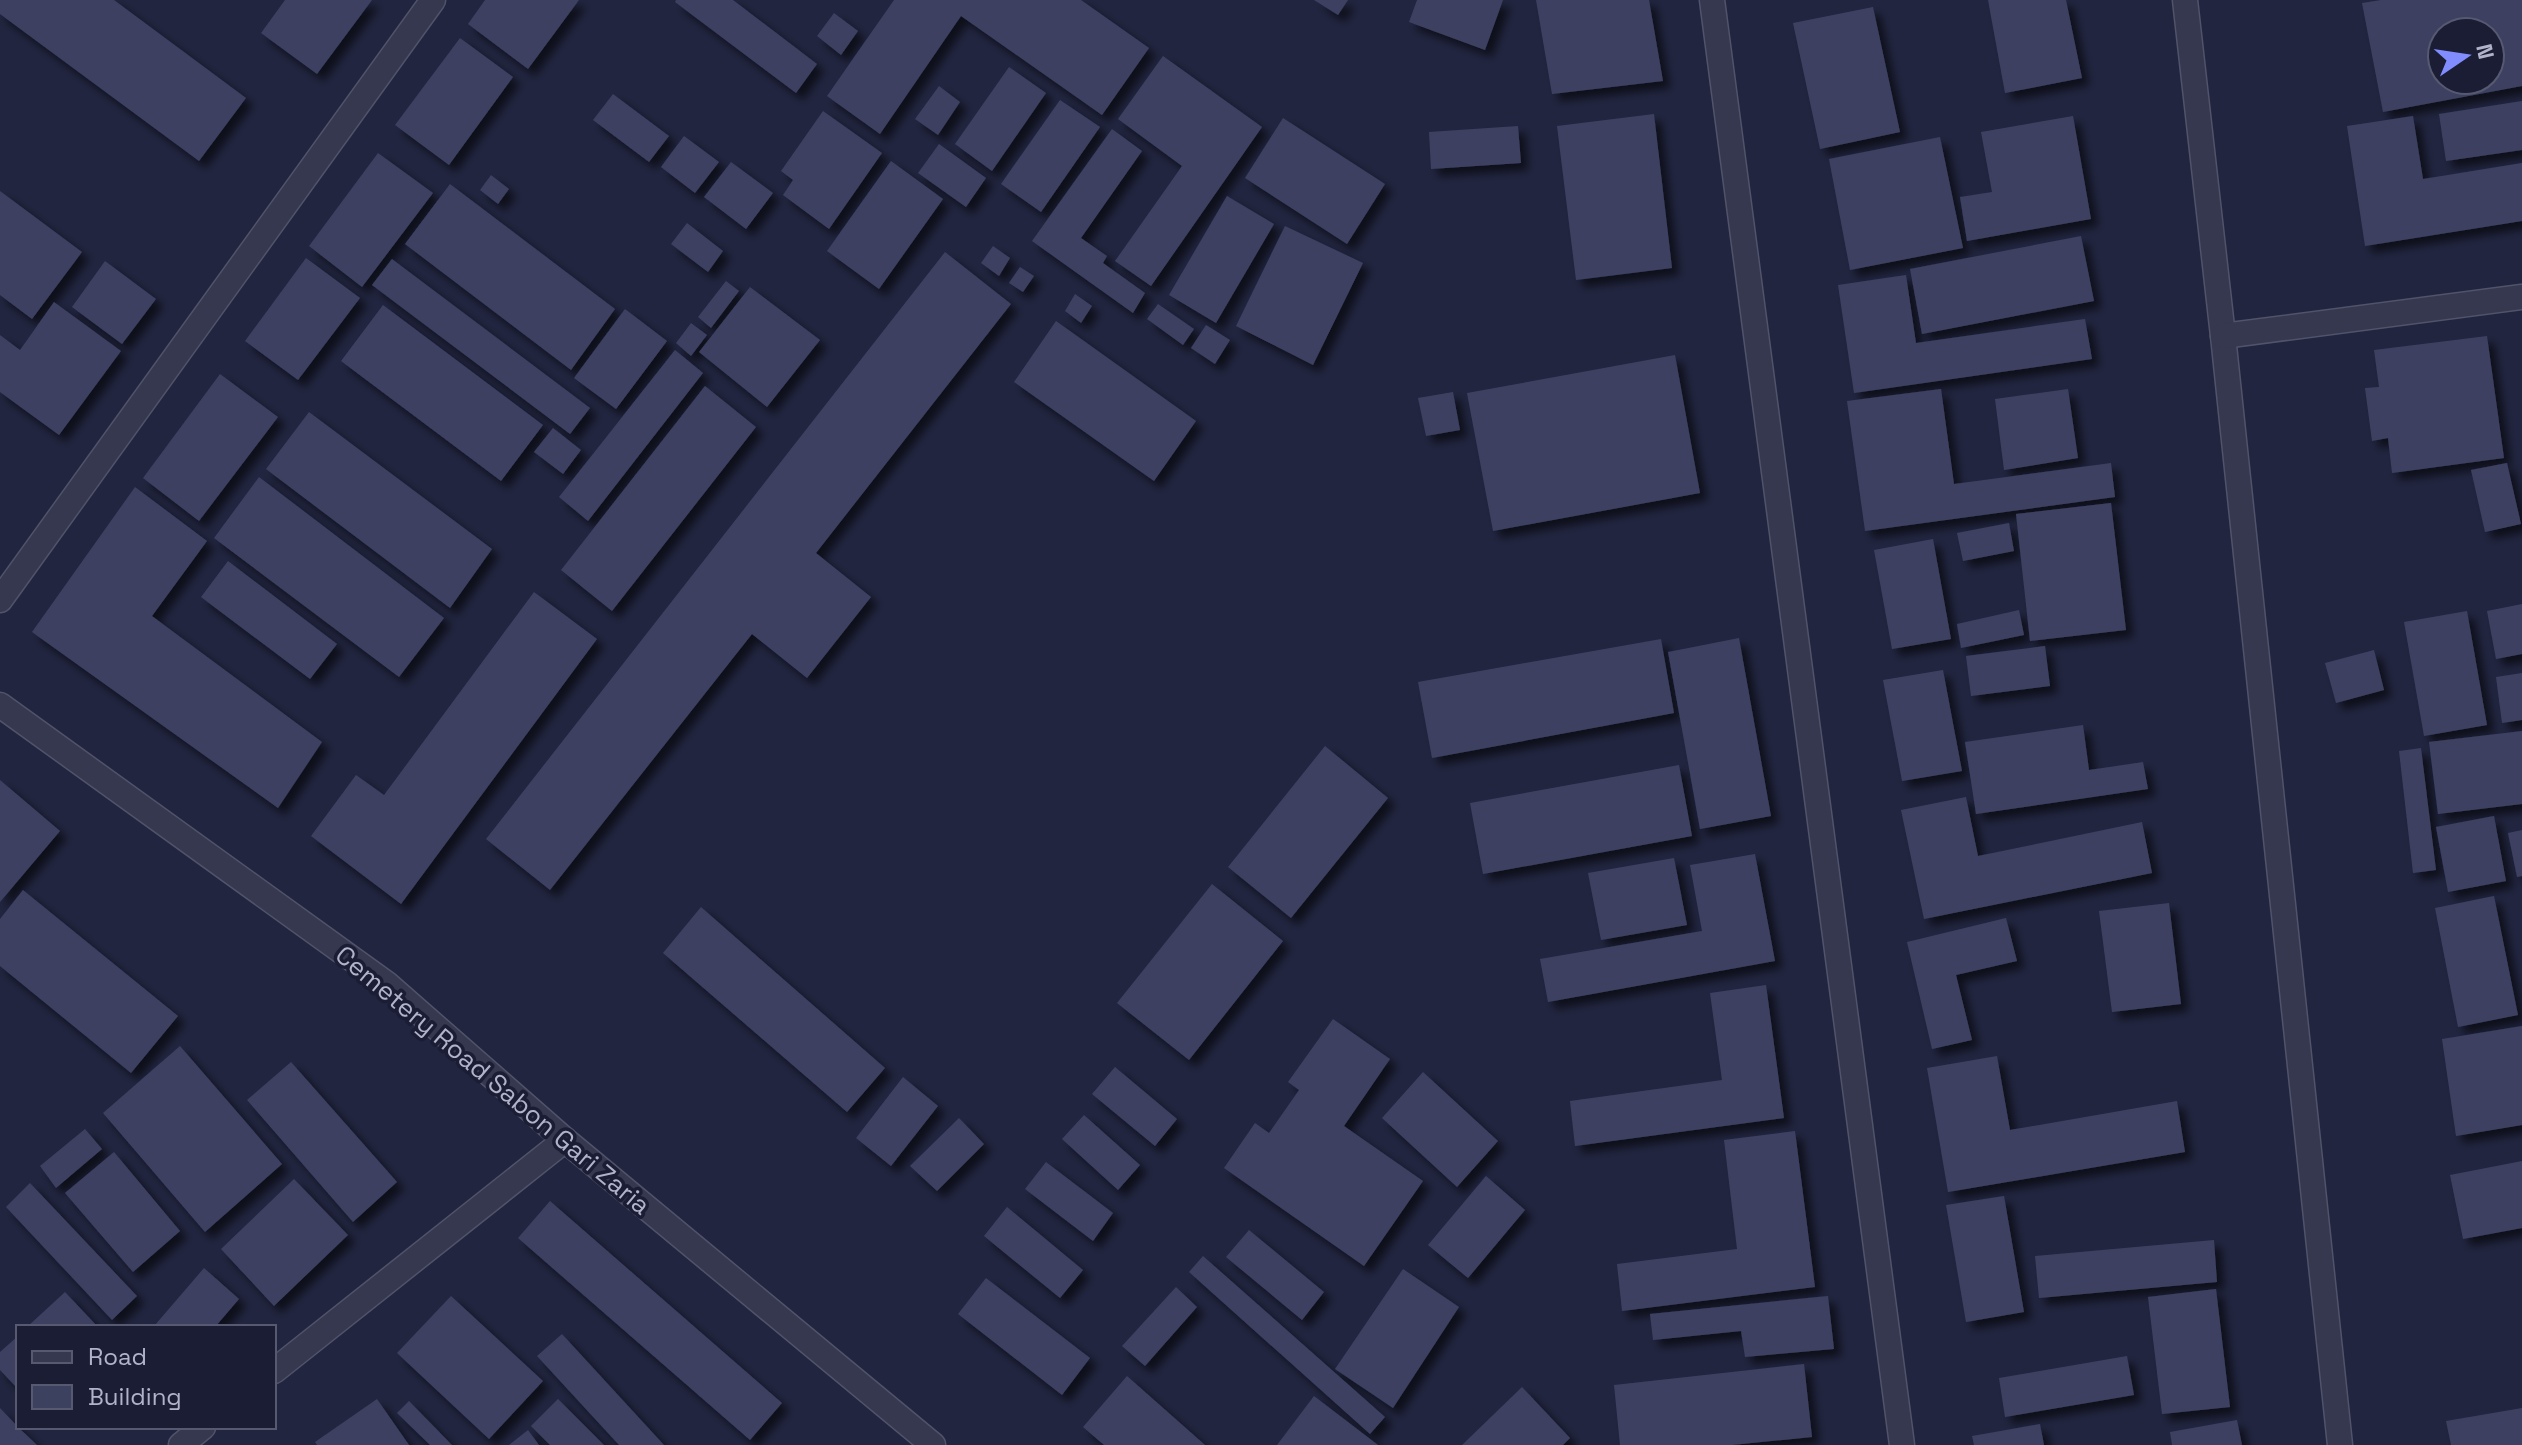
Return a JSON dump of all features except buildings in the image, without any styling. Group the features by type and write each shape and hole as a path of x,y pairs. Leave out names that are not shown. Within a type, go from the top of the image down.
{"street":[{"path":"0,600 433,0"},
{"path":"1712,0 1902,1445"},
{"path":"2185,0 2340,1445"},
{"path":"2223,336 2522,297"},
{"name":"Cemetery Road Sabon Gari Zaria","path":"0,705 387,984 565,1140 933,1445"},
{"path":"276,1369 565,1140"},
{"path":"181,1445 201,1429"}]}
